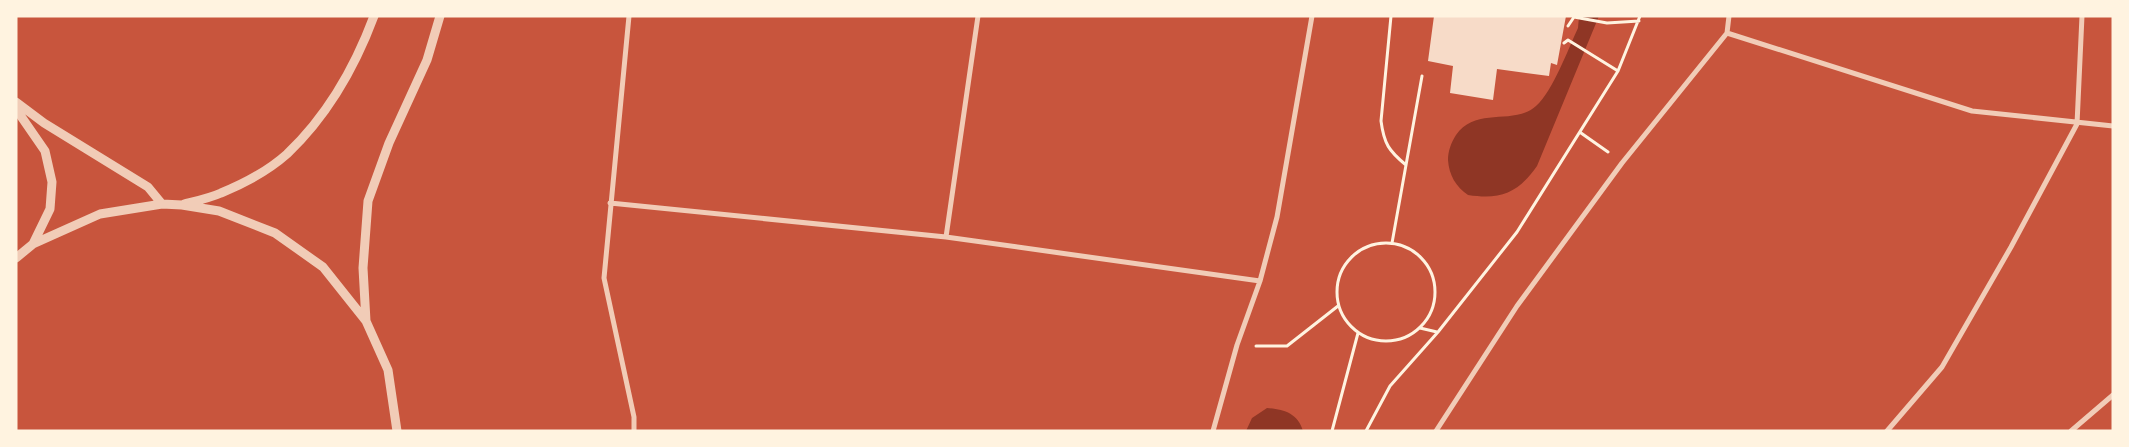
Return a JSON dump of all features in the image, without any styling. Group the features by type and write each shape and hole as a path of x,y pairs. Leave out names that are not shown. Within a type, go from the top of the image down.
{"street":[{"path":"182,205 220,194 252,178 286,155 316,122 342,85 374,16"},
{"path":"366,321 363,268 368,201 390,143 427,60 440,16"},
{"path":"630,16 604,278 634,417 634,431"},
{"path":"946,237 978,16"},
{"path":"1213,431 1237,345 1260,281 1276,217 1312,16"},
{"path":"1436,431 1517,306 1622,163 1727,33 1729,16"},
{"path":"1887,431 1942,367 2011,247 2077,124 2082,16"},
{"path":"1727,33 1972,111 2077,124 2113,126"},
{"path":"16,102 44,122 148,187 162,204"},
{"path":"16,109 45,151 52,182 50,209 33,244"},
{"path":"610,203 946,237 1260,281"},
{"path":"16,258 33,244 100,214 162,204 220,211 275,233 323,267 366,321 388,370 398,431"},
{"path":"2070,431 2113,395"}],"path":[{"path":"1391,16 1381,122 1383,138 1392,154 1407,165"},
{"path":"1366,431 1390,386 1438,332 1517,232 1618,71 1640,16"},
{"path":"1568,26 1574,17 1607,23 1639,21"},
{"path":"1564,43 1568,40 1618,71"},
{"path":"1392,243 1422,76"},
{"path":"1581,132 1622,163"},
{"path":"1392,243 1408,248 1421,257 1430,269 1436,285 1435,301 1430,316 1420,328 1406,338 1390,342 1373,340 1358,333 1346,321 1338,306 1337,289 1340,274 1348,260 1361,250 1376,244 1392,243"},
{"path":"1237,345 1287,346 1338,306"},
{"path":"1420,328 1438,332"},
{"path":"1332,431 1358,333"}],"shaded area":[{"path":"1579,16 1599,16 1537,166 1523,183 1508,192 1490,196 1468,195 1454,180 1450,171 1449,150 1456,135 1464,126 1474,121 1484,118 1517,115 1527,112 1536,106 1560,69 1578,28"},
{"path":"1267,408 1279,409 1294,416 1303,431 1246,431 1252,418"}],"building":[{"path":"1434,16 1566,16 1557,65 1551,63 1549,76 1497,69 1493,100 1450,93 1453,66 1428,61"}]}
